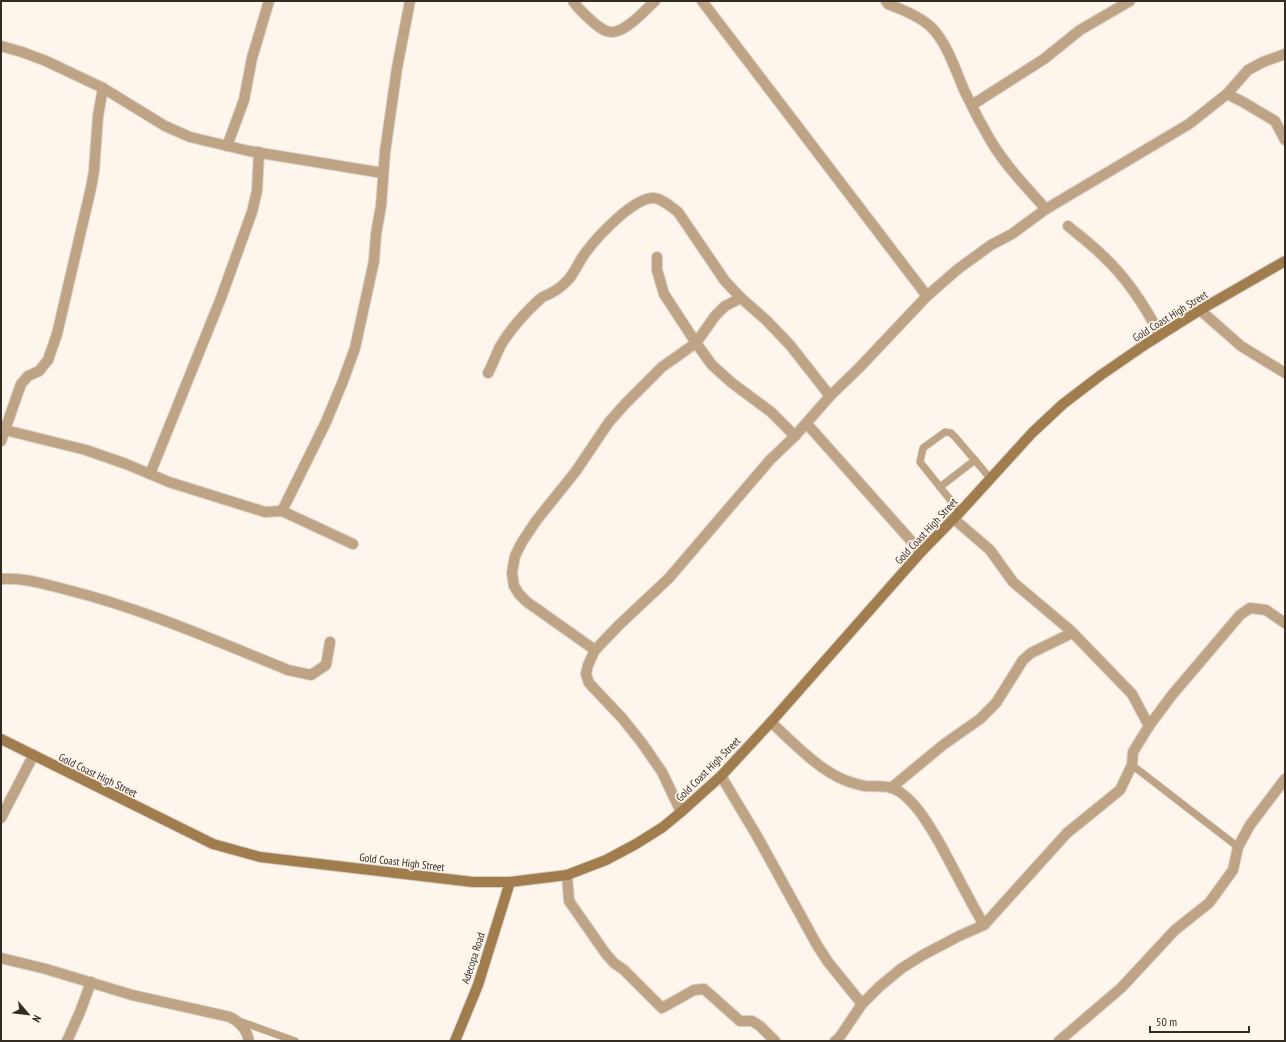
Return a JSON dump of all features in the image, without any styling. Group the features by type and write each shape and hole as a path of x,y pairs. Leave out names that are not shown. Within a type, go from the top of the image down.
{"street":[{"path":"228,146 244,100 252,58 269,1"},
{"path":"282,511 326,422 355,348 374,261 376,234 381,206 385,152 397,68 410,1"},
{"path":"572,1 580,11 597,25 606,31 612,32 620,30 636,19 655,1"},
{"path":"702,1 927,296"},
{"path":"886,1 888,4 918,17 931,28 942,42 972,105 993,144 1019,180 1046,209"},
{"path":"972,105 1044,59 1080,30 1130,1"},
{"path":"1,46 46,61 103,88 174,131 190,137 259,152 384,173"},
{"path":"682,812 662,772 646,749 622,718 589,683 586,674 588,665 595,650 669,578 770,460 807,424 830,396 859,368 927,296 991,245 1017,230 1046,209 1189,124 1227,94 1248,70 1263,62 1285,54"},
{"path":"1,441 21,384 28,376 39,371 48,360 57,334 91,188 94,171 98,116 103,88"},
{"path":"1227,94 1275,121 1285,140"},
{"path":"150,474 221,298 252,212 257,191 259,152"},
{"path":"488,373 501,346 516,324 542,297 553,293 562,286 571,276 599,236 626,210 645,200 654,198 670,205 678,212 725,281 790,345 830,396"},
{"path":"1068,226 1104,256 1133,291 1160,335"},
{"path":"657,257 657,270 664,294 712,365 732,383 771,412 795,436"},
{"name":"Gold Coast High Street","path":"1,739 177,827 213,844 236,851 260,856 473,882 510,882 567,875 606,860 663,827 682,812 720,776 771,722 990,478 1032,433 1063,404 1101,375 1160,335 1285,261"},
{"path":"595,650 527,602 519,594 514,586 512,573 515,556 522,542 536,522 576,471 609,422 640,388 662,367 696,343 715,316 725,306 741,298"},
{"path":"1200,310 1241,346 1285,373"},
{"path":"807,424 922,552"},
{"path":"5,430 86,450 126,464 169,482 265,512 282,511 353,544"},
{"path":"957,516 990,550 1013,582 1072,633 1132,694 1149,726"},
{"path":"1,579 26,580 98,597 138,610 288,670 311,675 326,665 330,642"},
{"path":"835,1041 839,1038 862,1004 879,987 902,968 959,936 984,925 1067,833 1120,790 1132,765 1133,752 1149,726 1172,695 1240,615 1250,608 1266,610 1285,622"},
{"path":"891,788 943,745 980,718 996,703 1024,660 1031,653 1072,633"},
{"path":"771,722 808,756 830,772 846,781 865,786 887,786 898,791 910,800 920,812 950,861 984,925"},
{"path":"1,818 33,756"},
{"path":"720,776 757,836 817,945 828,962 862,1004"},
{"path":"1059,1041 1121,988 1175,930 1209,903 1233,870 1238,847 1250,825 1285,779"},
{"path":"567,875 569,901 606,954 662,1008 694,990 704,989 740,1021 752,1021 760,1026 775,1041"},
{"name":"Adecopa Road","path":"455,1041 478,984 510,882"},
{"path":"1,958 91,982 132,995 230,1017 239,1021 244,1028 249,1041"},
{"path":"67,1041 91,982"}],"lane":[{"path":"957,516 940,487 920,462 923,448 945,432 951,433 990,478"},
{"path":"940,487 975,460"},
{"path":"1132,765 1238,847"},
{"path":"239,1021 295,1041"}]}
